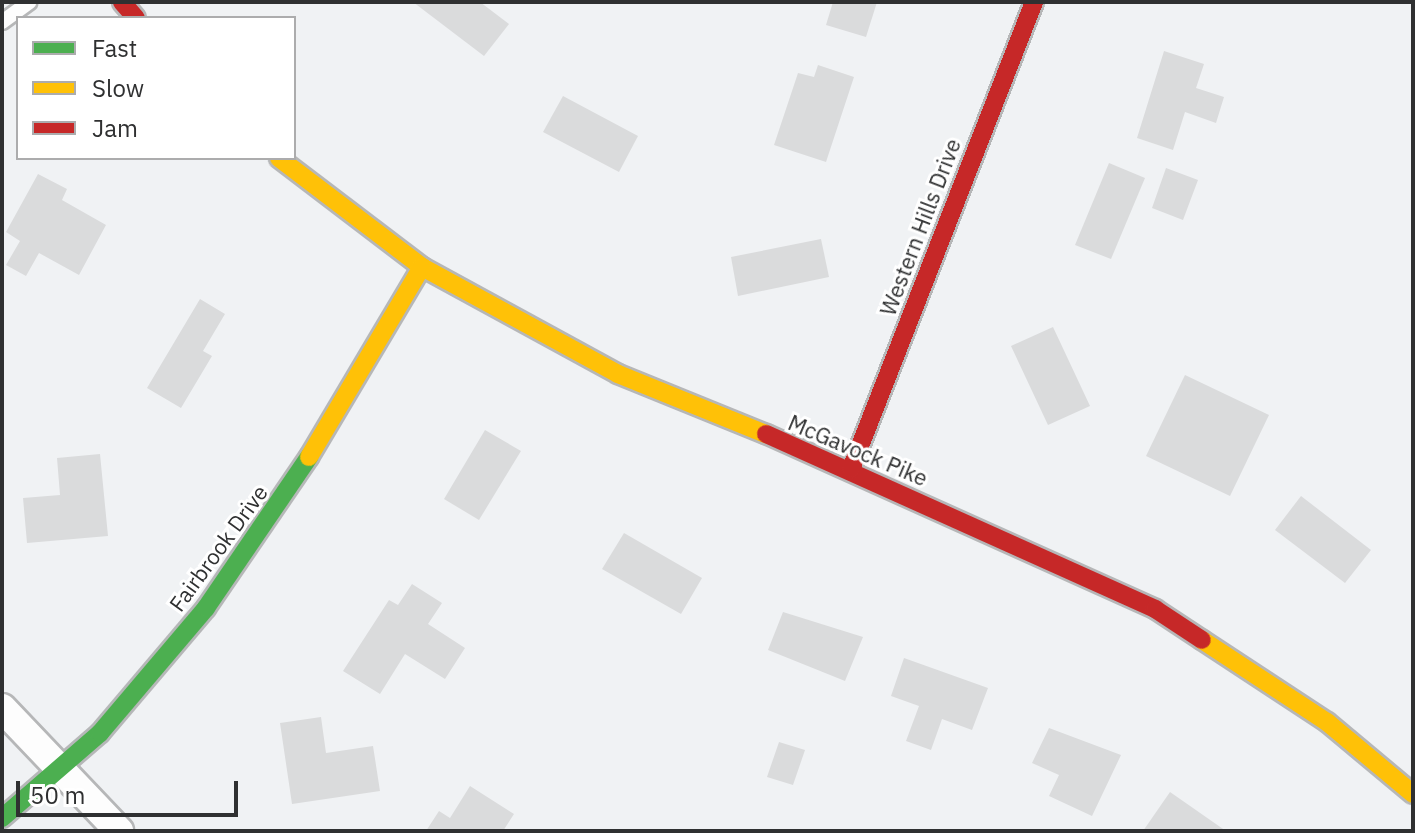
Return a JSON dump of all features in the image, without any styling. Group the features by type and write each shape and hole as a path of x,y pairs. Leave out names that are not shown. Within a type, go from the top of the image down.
{"main road":[{"name":"Western Hills Drive","path":"851,469 1034,2"},
{"name":"McGavock Pike","path":"282,160 422,267 618,374 851,469 1155,609 1327,722 1413,794"},
{"name":"Fairbrook Drive","path":"2,818 58,772 163,661 266,525 422,267"}],"street":[{"path":"2,708 58,772 119,831"}],"lane":[{"path":"2,22 30,2"}],"building":[{"path":"413,2 480,2 509,24 484,56"},
{"path":"833,2 877,2 866,37 826,25"},
{"path":"1164,51 1204,64 1196,88 1224,97 1216,123 1185,112 1173,150 1137,138"},
{"path":"818,65 854,77 826,162 774,145 798,73 814,77"},
{"path":"563,96 638,136 619,172 543,132"},
{"path":"1109,163 1145,178 1111,259 1075,245"},
{"path":"1166,168 1198,180 1183,220 1152,208"},
{"path":"38,174 67,189 62,200 106,225 79,275 39,253 26,276 6,265 20,241 6,232"},
{"path":"821,239 829,277 738,296 731,257"},
{"path":"200,299 225,314 203,351 212,356 181,408 147,388"},
{"path":"1053,327 1090,406 1048,425 1011,346"},
{"path":"1185,375 1269,415 1230,496 1146,456"},
{"path":"485,430 521,451 479,520 444,499"},
{"path":"100,454 108,536 27,543 23,498 60,495 57,458"},
{"path":"1301,496 1371,550 1345,583 1275,530"},
{"path":"624,533 702,578 681,614 602,569"},
{"path":"412,584 442,603 428,624 465,648 445,679 405,654 380,694 343,671 389,600 398,605"},
{"path":"783,612 863,637 845,681 768,650"},
{"path":"904,658 988,688 972,730 942,719 931,750 906,741 919,706 891,696"},
{"path":"321,717 326,753 373,746 380,791 292,804 280,723"},
{"path":"1049,728 1121,755 1092,816 1049,796 1059,775 1032,763"},
{"path":"779,742 805,750 793,785 767,777"},
{"path":"470,786 514,814 503,831 426,831 439,811 450,818"},
{"path":"1170,792 1226,831 1143,831"}],"traffic: fast":[{"path":"2,818 100,733 206,608 309,457"}],"traffic: slow":[{"path":"282,160 422,267 618,374 766,434"},
{"path":"309,457 422,267"},
{"path":"1202,640 1327,722 1413,794"}],"traffic: jam":[{"path":"122,2 134,16"},
{"path":"851,469 1034,2"},
{"path":"766,434 1155,609 1202,640"}]}
